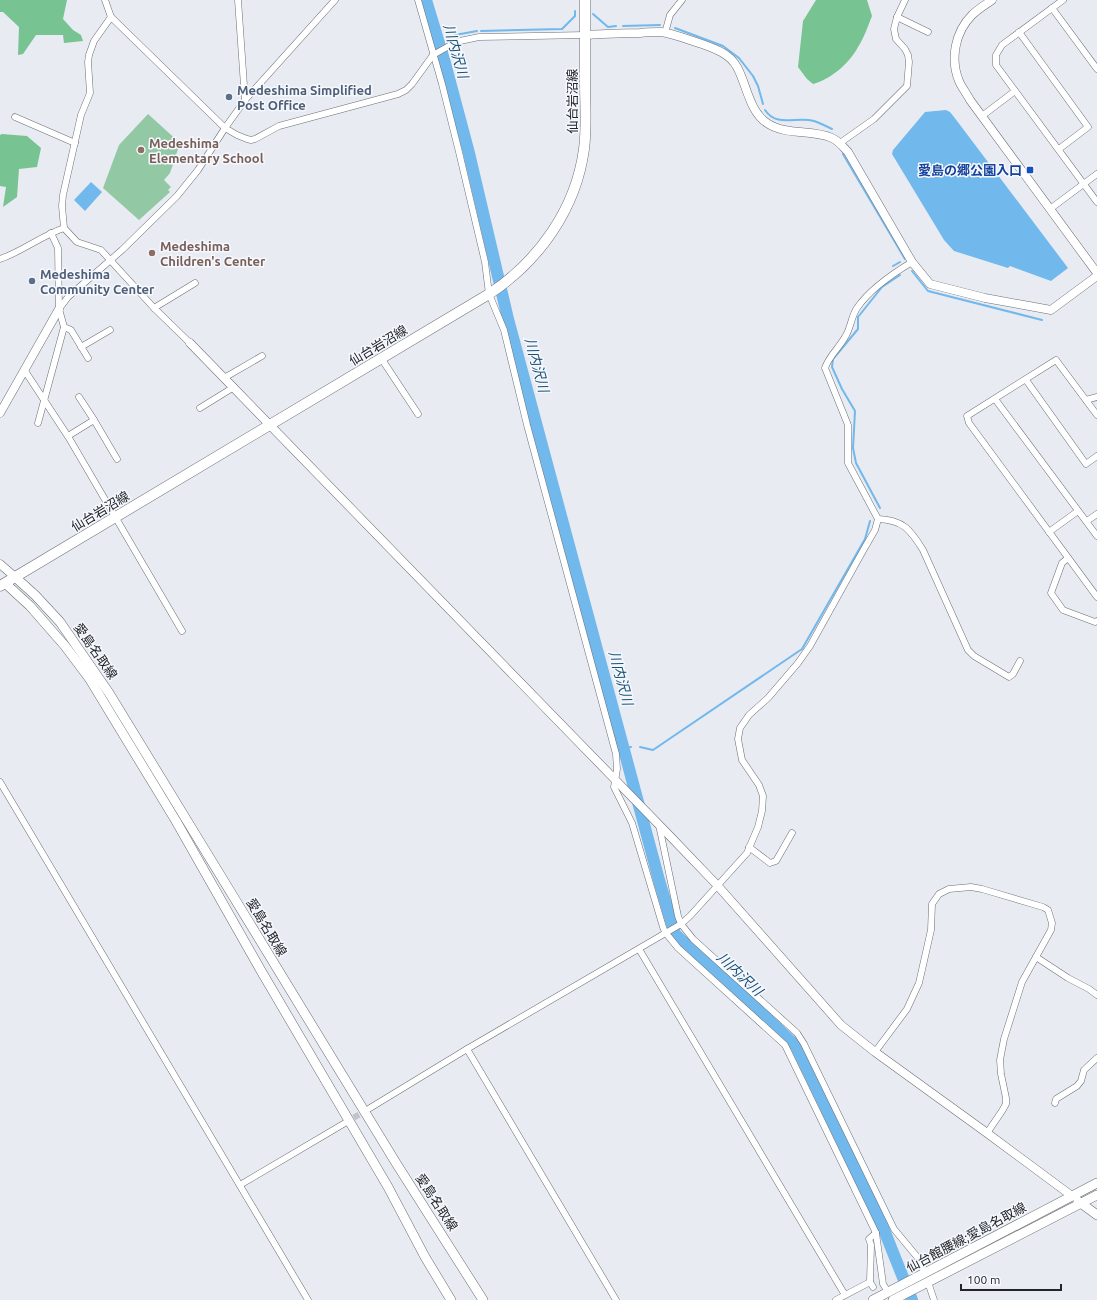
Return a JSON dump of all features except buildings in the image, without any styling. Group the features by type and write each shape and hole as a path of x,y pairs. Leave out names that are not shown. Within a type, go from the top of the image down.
{"main road":[{"name":"仙台岩沼線","path":"2,583 15,577 116,517 491,292 533,257 555,228 568,202 578,176 584,148 586,129 585,0"},
{"name":"愛島名取線","path":"15,577 35,595 60,622 109,693 392,1157 484,1300"},
{"name":"愛島名取線","path":"2,583 35,611 65,646 89,678 176,821 260,970 384,1180 425,1257 451,1300"},
{"name":"仙台館腰線;愛島名取線","path":"923,1280 1097,1183"},
{"name":"仙台館腰線;愛島名取線","path":"873,1300 893,1295 1097,1195"},
{"path":"1072,1196 1097,1215"}],"street":[{"path":"105,0 111,17 225,128 251,140 278,126 398,94 406,90 412,84 434,55 460,41 478,37 665,33 715,49 730,58 737,67 759,116 773,127 818,134 833,138 840,143 848,152 912,262 930,284 985,298 1051,310 1097,276"},
{"path":"238,0 245,100"},
{"path":"0,413 59,309 68,296 110,260 178,196 198,170 245,100 335,0"},
{"path":"418,0 444,92 491,292 504,330 527,425 616,754 617,770 614,787 632,823 663,927 678,948 785,1045 876,1233 883,1284 893,1295"},
{"path":"665,33 670,15 682,0"},
{"path":"840,143 874,120 907,86 909,62 908,55 895,34 894,29 897,16 905,0"},
{"path":"991,0 972,15 961,30 955,47 954,63 959,81 970,100 1097,272"},
{"path":"1063,0 1002,45 996,55 996,66 1097,202"},
{"path":"1052,8 1097,69"},
{"path":"897,16 928,32"},
{"path":"111,17 94,41 89,55 90,93 80,115 63,194 62,206 64,228 77,242 101,250 154,308 234,387 623,786 717,885 841,1025 875,1052 1072,1196"},
{"path":"1019,32 1088,127 1059,149"},
{"path":"982,116 1015,91"},
{"path":"15,117 75,143"},
{"path":"1050,209 1097,174"},
{"path":"0,259 18,252 51,233 64,228"},
{"path":"38,423 64,327 59,309 58,248 51,233"},
{"path":"370,1108 679,924 690,916 747,853 758,827 764,803 759,785 742,760 738,739 740,728 749,715 768,698 798,663 810,646 875,530 878,519 848,463 848,425 825,368 830,357 845,339 857,309 866,298 890,276 912,262"},
{"path":"154,308 195,282"},
{"path":"64,327 71,330 88,358"},
{"path":"81,347 110,330"},
{"path":"224,378 262,356"},
{"path":"382,358 418,414"},
{"path":"1097,415 1056,360 967,416 969,423 1097,597"},
{"path":"25,371 68,436 182,631"},
{"path":"1026,380 1086,464 1097,456"},
{"path":"200,408 234,387"},
{"path":"79,397 117,459"},
{"path":"1086,400 1097,397"},
{"path":"995,399 1097,536"},
{"path":"68,436 94,420"},
{"path":"1049,532 1078,511"},
{"path":"1086,521 1097,514"},
{"path":"878,519 888,519 905,526 924,550 968,650 974,656 1009,677 1013,674 1020,661"},
{"path":"1068,558 1062,563 1052,593 1063,610 1095,622 1097,621"},
{"path":"0,564 15,577"},
{"path":"0,782 308,1300"},
{"path":"659,824 679,924 692,939 797,1033 804,1044 894,1229 918,1258 923,1280 934,1300"},
{"path":"749,847 770,863 776,861 792,833"},
{"path":"875,1052 907,1010 920,983 931,930 932,904 939,894 944,891 960,887 982,889 1043,907 1048,910 1052,923 1051,930 1022,982 1004,1039 1000,1060 1006,1104 987,1133"},
{"path":"639,949 845,1295"},
{"path":"1036,957 1097,995"},
{"path":"467,1049 616,1300"},
{"path":"1056,1103 1056,1099 1077,1086 1081,1081 1084,1070 1097,1058"},
{"path":"240,1185 345,1123"},
{"path":"836,1300 872,1284 871,1245 869,1239 876,1233"}],"green space":[{"path":"0,0 67,0 63,19 73,30 81,35 83,41 64,43 63,35 36,35 23,54 18,55 19,27 3,12 0,12"},
{"path":"816,0 867,0 872,16 862,40 845,65 833,75 813,84 798,67 803,21"},
{"path":"148,114 180,143 170,173 164,180 171,187 168,190 170,192 139,220 103,188 119,145"},
{"path":"0,135 27,136 41,148 37,167 19,169 17,197 3,207 6,187 0,186"}],"water":[{"path":"946,110 954,117 1068,268 1051,281 1010,266 1008,268 954,251 944,240 892,154 893,150 925,112"},
{"path":"91,182 102,192 85,211 74,200"}],"waterway":[{"name":"川内沢川","path":"426,0 445,63 469,153 508,319 659,880 675,934 731,984 796,1046 882,1225 912,1300"},
{"path":"481,31 562,29 575,16 575,11"},
{"path":"593,14 608,27 616,26"},
{"path":"623,26 660,25"},
{"path":"675,28 723,46 739,58 753,76 758,86 763,104"},
{"path":"455,35 477,31"},
{"name":"川内沢川","path":"439,45 442,42"},
{"path":"765,110 775,119 814,121 832,129"},
{"path":"843,154 905,259"},
{"path":"893,266 900,262"},
{"path":"912,271 928,291 1042,320"},
{"path":"880,508 856,463 853,448 855,411 842,389 832,367 833,359 858,329 858,317 882,287 900,275"},
{"path":"640,747 653,750 802,649 865,539 870,521"},
{"name":"川内沢川","path":"623,748 631,747"}],"tunnel":[{"path":"346,1122 367,1110"}],"place":[{"name":"Medeshima Simplified Post Office","path":"229,97"},
{"name":"Medeshima Elementary School","path":"141,150"},
{"name":"愛島の郷公園入口","path":"1030,170"},
{"name":"Medeshima Children's Center","path":"152,253"},
{"name":"Medeshima Community Center","path":"32,281"}]}
